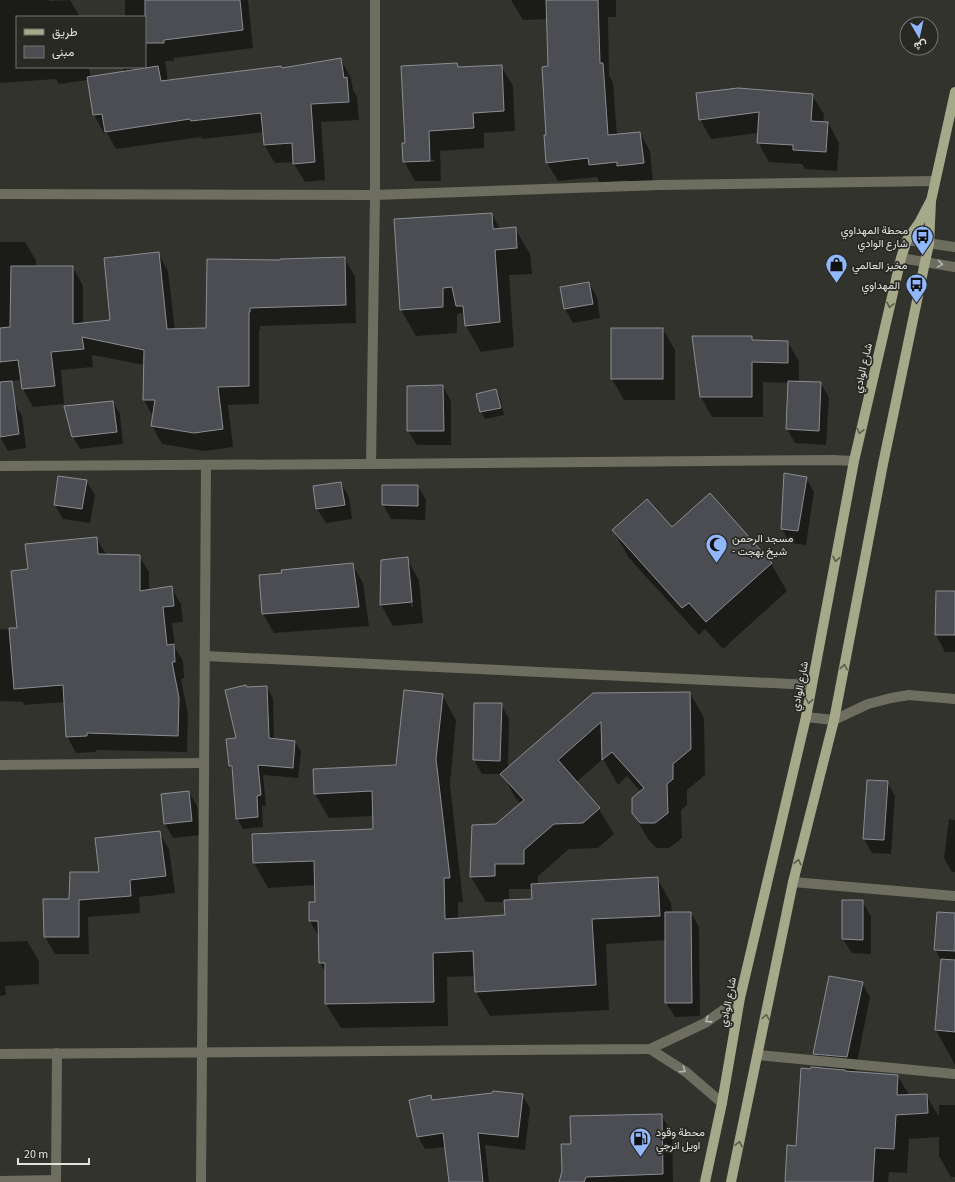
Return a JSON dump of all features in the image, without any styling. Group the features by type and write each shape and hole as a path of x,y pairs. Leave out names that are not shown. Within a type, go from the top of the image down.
{"main road":[{"name":"شارع الوادي","path":"731,1182 793,882 834,720 883,464 929,244 931,201 955,92"},
{"name":"شارع الوادي","path":"705,1182 722,1102 740,998 806,716 854,461 907,240 931,201"}],"street":[{"path":"372,464 376,195 375,0"},
{"path":"0,194 376,195 661,185 935,181"},
{"path":"907,240 955,247"},
{"path":"902,258 955,267"},
{"path":"0,466 854,461"},
{"path":"201,1182 206,656 206,465"},
{"path":"206,656 812,685"},
{"path":"806,716 834,720 868,704 909,695 955,699"},
{"path":"0,765 204,763"},
{"path":"793,882 955,896"},
{"path":"0,1054 650,1049 704,1023 740,998"},
{"path":"650,1049 686,1072 722,1102"},
{"path":"0,1181 56,1181 57,1053"},
{"path":"758,1055 955,1074"}],"building":[{"path":"145,0 240,0 243,30 164,40 164,43 146,43"},
{"path":"546,0 598,0 600,63 603,63 608,135 640,132 644,163 617,166 617,162 589,165 588,158 546,163 542,67 548,66"},
{"path":"341,58 344,78 347,77 349,102 311,104 315,162 293,164 292,143 264,145 261,113 191,121 190,119 105,132 102,114 93,115 87,77 158,66 161,81 281,66 282,68"},
{"path":"457,63 458,67 502,65 504,111 473,113 474,128 429,131 430,161 403,162 402,143 405,143 401,66"},
{"path":"738,88 813,94 811,121 828,122 826,152 793,150 793,145 757,143 759,112 699,120 696,93"},
{"path":"492,213 493,229 516,227 517,248 495,250 500,322 465,326 463,306 456,306 452,287 443,288 443,307 400,310 394,219"},
{"path":"159,252 167,329 206,328 207,259 280,260 345,257 346,305 250,308 249,386 218,387 223,429 194,433 151,426 155,400 143,400 144,350 82,337 84,349 51,352 55,386 22,389 18,360 0,362 0,328 10,327 11,266 73,266 73,324 110,320 104,258"},
{"path":"589,282 593,304 564,309 560,287"},
{"path":"611,328 663,328 663,379 611,379"},
{"path":"692,336 752,336 752,340 788,341 788,363 752,362 752,397 700,397"},
{"path":"12,381 19,434 0,437 0,382"},
{"path":"788,381 821,382 819,431 786,429"},
{"path":"443,385 444,431 407,431 407,386"},
{"path":"496,389 501,408 480,412 476,394"},
{"path":"113,401 117,432 72,437 64,406"},
{"path":"784,473 807,477 798,531 781,529"},
{"path":"58,476 87,480 82,509 54,505"},
{"path":"341,482 345,505 316,509 313,486"},
{"path":"382,485 418,485 418,506 382,505"},
{"path":"710,493 772,563 706,622 689,603 682,608 612,530 647,499 672,527"},
{"path":"97,537 98,554 140,555 140,591 172,586 174,606 163,607 167,645 174,644 175,662 172,662 179,698 178,736 87,733 87,736 66,737 63,685 14,689 9,628 17,628 11,571 28,569 25,544"},
{"path":"408,557 412,602 380,605 381,560"},
{"path":"353,563 359,607 262,614 259,575 282,573 281,570"},
{"path":"936,591 955,591 955,635 935,635"},
{"path":"246,685 247,687 267,686 269,738 295,741 293,768 258,765 261,795 257,796 258,817 236,819 232,766 229,766 226,739 236,738 225,690"},
{"path":"404,690 443,694 436,759 450,878 444,878 445,919 505,915 504,900 532,899 531,884 658,877 660,916 592,919 596,985 475,992 473,951 433,953 434,1002 325,1004 325,963 319,963 318,921 309,921 309,902 315,902 314,861 253,863 252,834 373,829 372,791 314,794 313,769 396,765"},
{"path":"690,692 691,749 673,764 673,779 667,784 668,813 655,823 640,823 632,813 632,798 644,788 612,752 602,760 601,722 558,760 600,808 583,823 554,824 524,850 524,864 495,864 495,876 470,877 472,825 496,824 524,800 500,774 593,693"},
{"path":"474,703 502,703 500,761 473,760"},
{"path":"867,780 888,781 884,840 863,839"},
{"path":"189,791 192,821 164,824 161,794"},
{"path":"160,831 166,876 130,880 131,896 79,900 79,937 44,937 43,899 69,899 70,872 99,872 95,838"},
{"path":"842,900 863,900 863,940 842,939"},
{"path":"665,912 691,912 692,1003 665,1003"},
{"path":"937,912 955,913 955,951 934,950"},
{"path":"941,959 955,960 955,1032 935,1030"},
{"path":"829,976 863,982 847,1057 813,1054"},
{"path":"811,1067 898,1075 897,1095 927,1094 928,1113 896,1115 894,1149 875,1148 873,1182 785,1182 787,1145 796,1146 801,1068 810,1069"},
{"path":"493,1091 523,1094 518,1137 478,1133 483,1182 449,1182 443,1133 417,1137 409,1100 431,1095 432,1100 492,1093"},
{"path":"662,1114 663,1174 586,1177 584,1182 559,1182 562,1171 561,1144 571,1144 570,1116"}],"place":[{"name":"محطة المهداوي شارع الوادي","path":"923,256"},
{"name":"مخبز العالمي","path":"836,284"},
{"name":"المهداوي","path":"916,304"},
{"name":"مسجد الرحمن - شيخ بهجت","path":"717,564"},
{"name":"محطة وقود اويل انرجي","path":"641,1158"}]}
